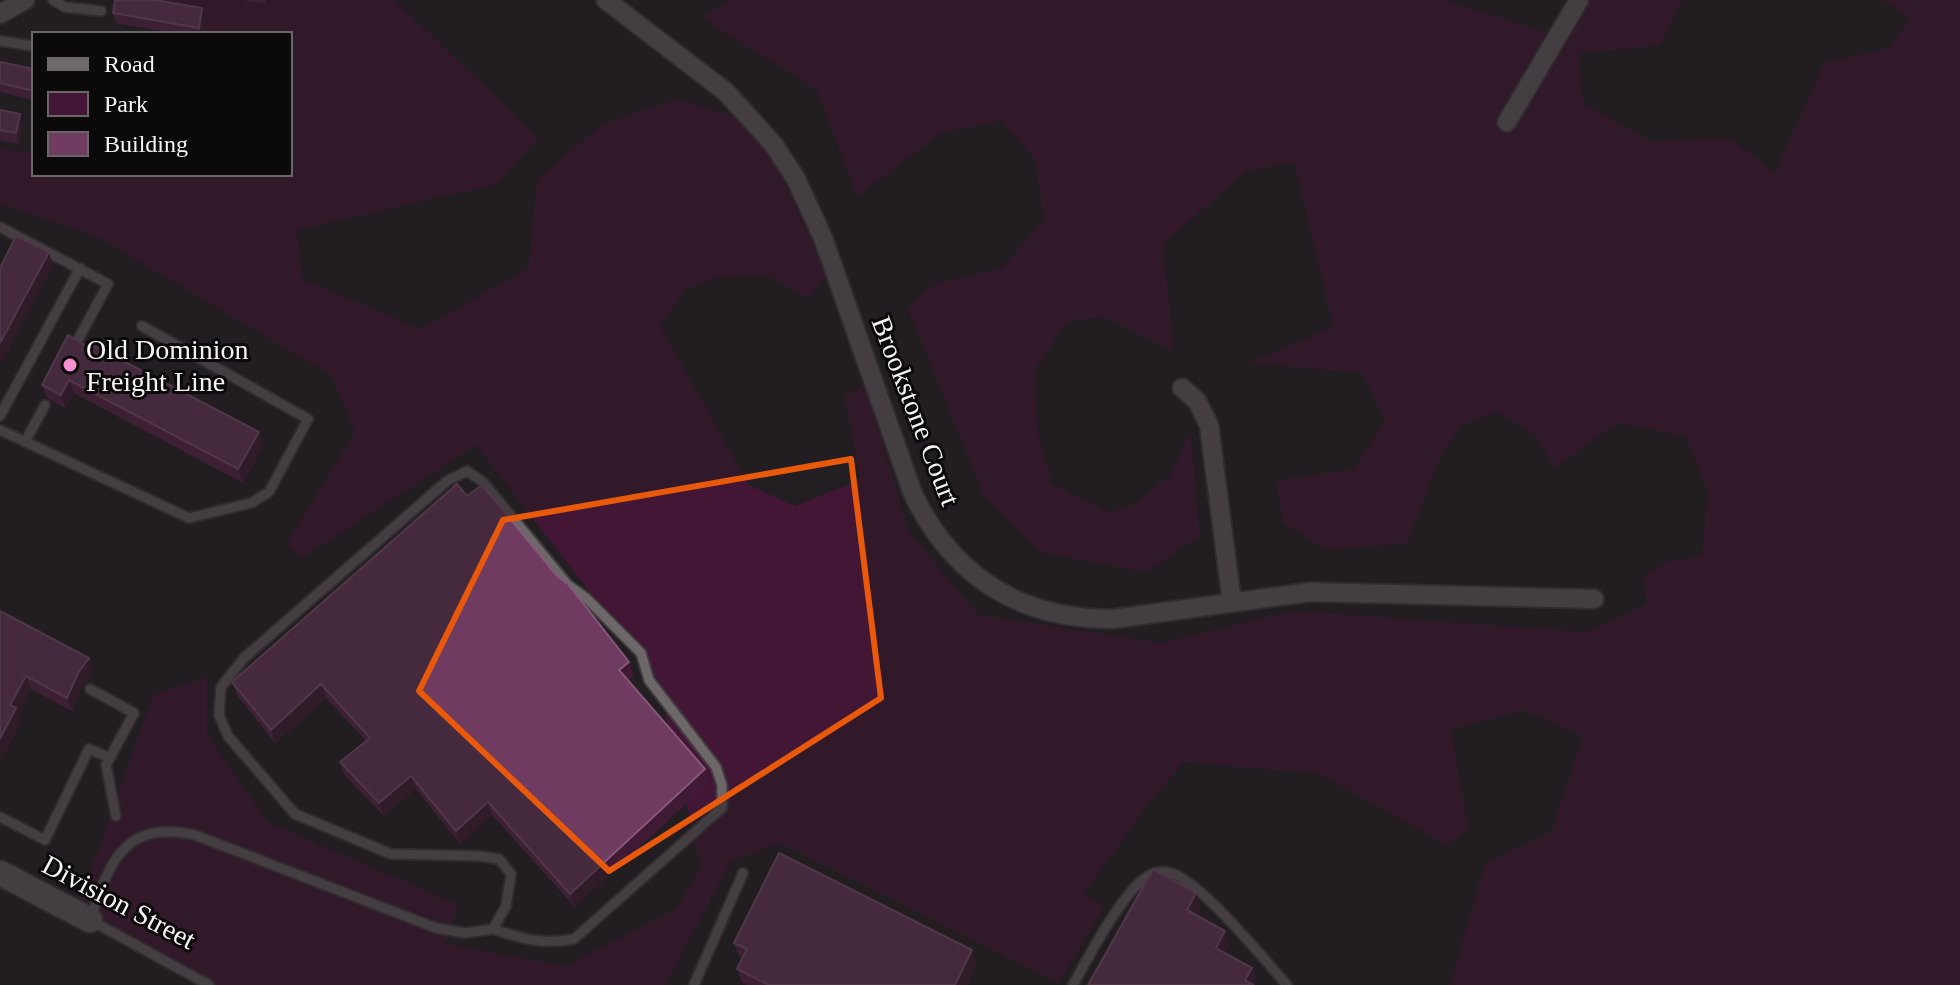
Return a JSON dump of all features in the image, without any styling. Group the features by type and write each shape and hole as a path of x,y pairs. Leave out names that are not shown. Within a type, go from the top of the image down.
{"street":[{"path":"1,11 25,0"},
{"name":"Brookstone Court","path":"606,0 726,92 774,145 796,179 823,238 923,516 953,555 1006,596 1058,615 1113,619 1310,592 1594,599"},
{"path":"1507,122 1579,0"},
{"path":"1182,388 1197,401 1209,425 1232,603"},
{"name":"Division Street","path":"0,873 90,920"}],"lane":[{"path":"53,0 65,7 101,11"},
{"path":"0,41 32,46"},
{"path":"0,227 108,284 79,338"},
{"path":"0,416 80,268"},
{"path":"0,430 189,518 251,503 269,492 308,419 142,326"},
{"path":"25,442 45,405"},
{"path":"90,920 102,882 118,853 146,835 181,832 436,928 465,933 493,929 530,942 553,943 574,939 722,808 722,785 716,767 649,680 641,653 586,598 568,585 483,482 467,471 447,481 244,658 221,687 219,715 228,736 295,814 391,854 499,859 511,874 506,906 493,929"},
{"path":"90,689 134,713 106,765 116,816"},
{"path":"0,817 45,840 89,749 108,757"},
{"path":"1073,985 1126,900 1143,880 1160,872 1171,873 1194,888 1287,985"},
{"path":"694,985 743,873"},
{"name":"Division Street","path":"90,920 209,985"}],"highlighted area":[{"path":"851,459 881,698 609,871 419,691 503,520"}],"green space":[{"path":"165,0 394,0 538,138 497,184 296,230 303,280 421,329 529,268 537,180 603,124 677,99 741,119 769,147 827,277 808,298 768,276 719,277 687,288 660,326 749,485 795,506 860,480 845,396 864,385 909,532 978,615 1161,643 1294,611 1586,632 1647,604 1643,576 1669,561 1702,556 1708,491 1685,436 1617,423 1554,468 1535,435 1498,412 1463,424 1441,455 1407,543 1326,550 1283,523 1277,481 1354,469 1385,422 1363,373 1249,363 1333,327 1294,162 1246,171 1163,244 1174,352 1105,317 1067,321 1036,368 1037,428 1052,485 1110,512 1135,504 1171,475 1190,432 1200,536 1145,572 1039,552 984,496 908,309 935,284 1002,268 1044,220 1035,159 1001,121 943,132 857,196 817,90 702,18 729,0 1446,0 1553,35 1576,0 1682,0 1660,45 1579,53 1583,103 1650,141 1730,138 1774,173 1825,62 1887,49 1911,18 1882,0 1960,0 1960,985 1450,985 1484,865 1551,832 1583,736 1523,710 1451,730 1468,829 1447,845 1319,774 1184,762 1154,796 1084,893 1105,907 1058,983 781,843 731,861 665,985 206,985 74,917 153,695 207,677 207,734 267,822 458,905 445,944 566,966 676,909 701,867 657,679 476,445 302,558 286,545 355,432 331,375 98,237 0,204 0,148 25,153 32,149 32,176 292,176 292,32 163,32"}],"building":[{"path":"115,0 155,0 202,8 199,28 113,13"},
{"path":"0,62 32,69 32,91 0,83"},
{"path":"0,110 20,114 16,133 0,130"},
{"path":"16,236 49,252 0,343 0,268"},
{"path":"68,335 259,432 238,469 69,380 61,395 42,385"},
{"path":"457,484 467,496 482,485 557,576 568,584 629,662 619,670 705,769 570,894 488,802 456,831 411,776 379,803 340,762 370,738 321,684 271,730 232,682"},
{"path":"0,611 89,658 78,673 67,698 26,676 10,705 16,708 0,739"},
{"path":"779,853 972,950 955,985 769,985 737,969 747,949 734,943"},
{"path":"1153,869 1196,893 1187,910 1225,931 1216,948 1252,968 1245,980 1253,985 1088,985"}],"place":[{"name":"Old Dominion Freight Line","path":"70,365"}]}
